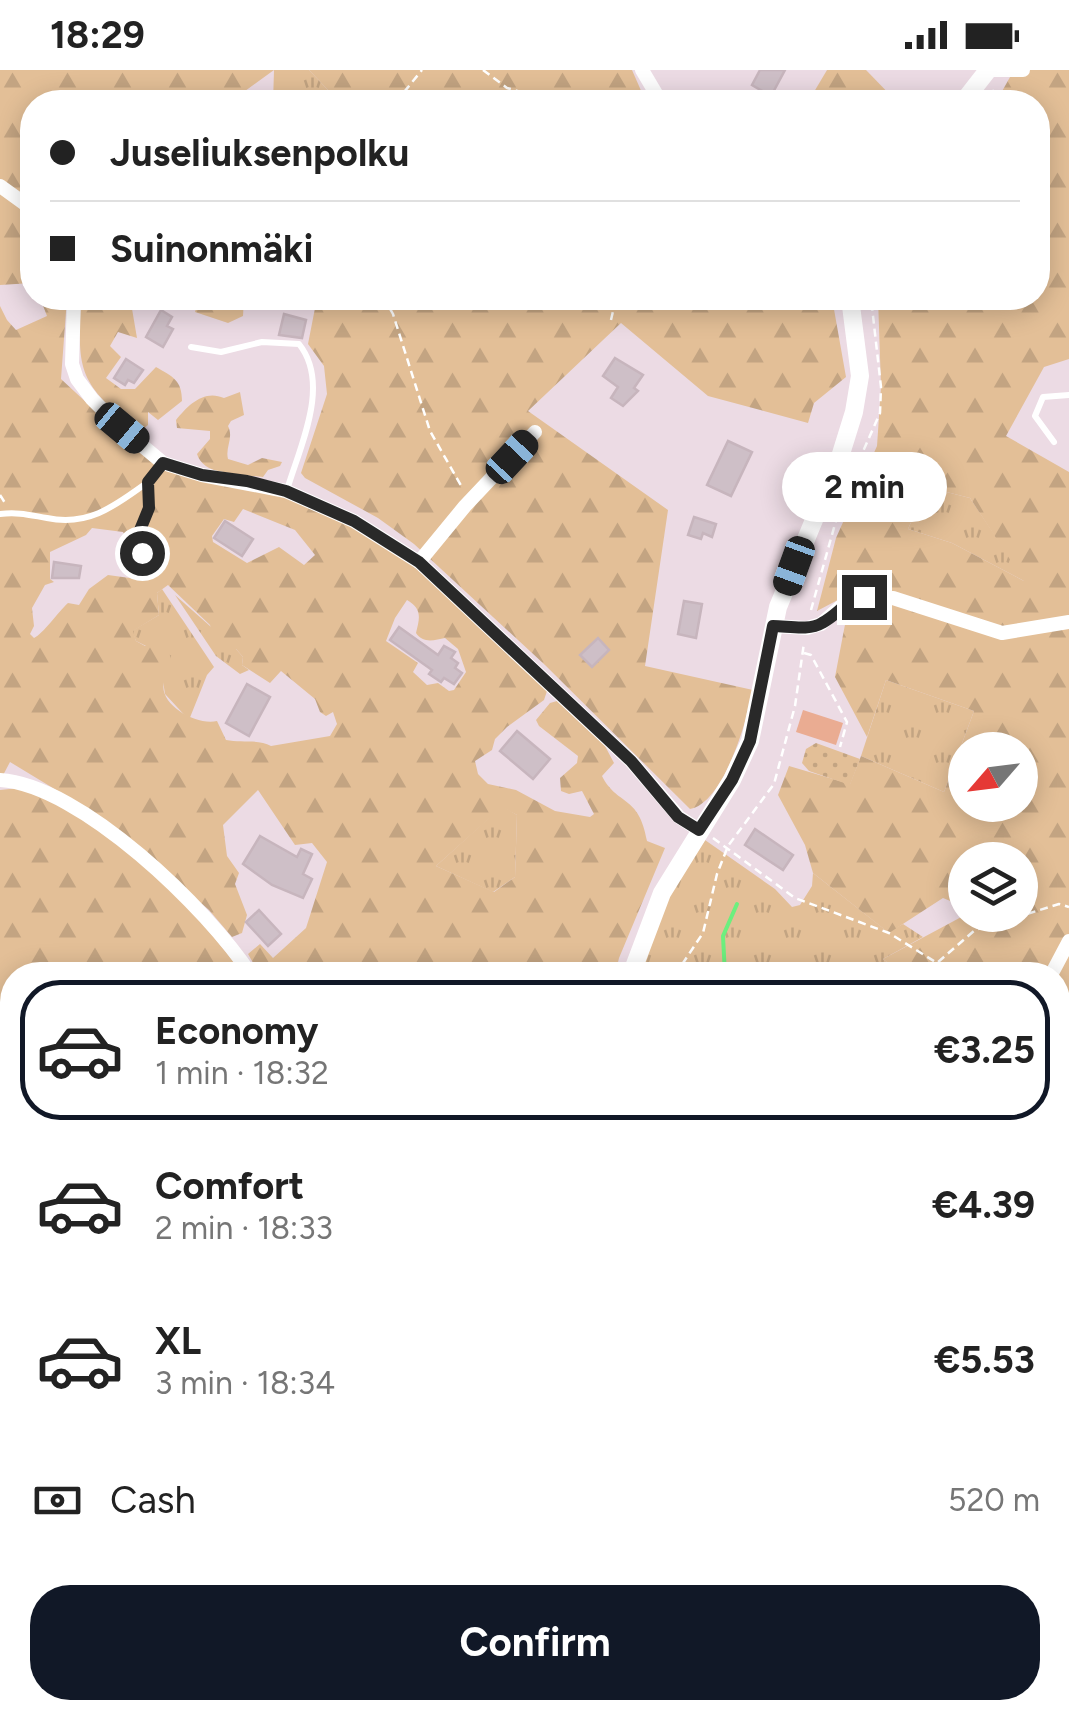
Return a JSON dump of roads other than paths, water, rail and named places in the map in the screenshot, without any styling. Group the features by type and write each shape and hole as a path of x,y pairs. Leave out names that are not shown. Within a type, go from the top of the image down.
{"street":[{"path":"972,90 988,70 1023,70"},
{"path":"74,310 72,364 78,379 112,418 163,463 202,475 286,491 354,521 419,562 631,761 678,817 699,830"},
{"path":"636,962 662,893 732,780 750,741 773,626 840,458 854,412 860,376 852,310"},
{"path":"419,562 534,432"},
{"path":"773,626 807,628 821,624 846,602 864,597 892,598 1002,632 1069,622"},
{"path":"0,780 18,781 74,806 188,899 241,962"}],"lane":[{"path":"191,347 220,352 262,342 298,344 307,355 314,383 286,491"},
{"path":"1054,442 1035,416 1043,397 1069,395"},
{"path":"0,514 28,512 47,518 89,518 110,509 148,482 163,463"},
{"path":"148,482 149,508 140,530 142,553 152,571"}],"waterway":[{"path":"724,962 723,936 737,904"}]}
